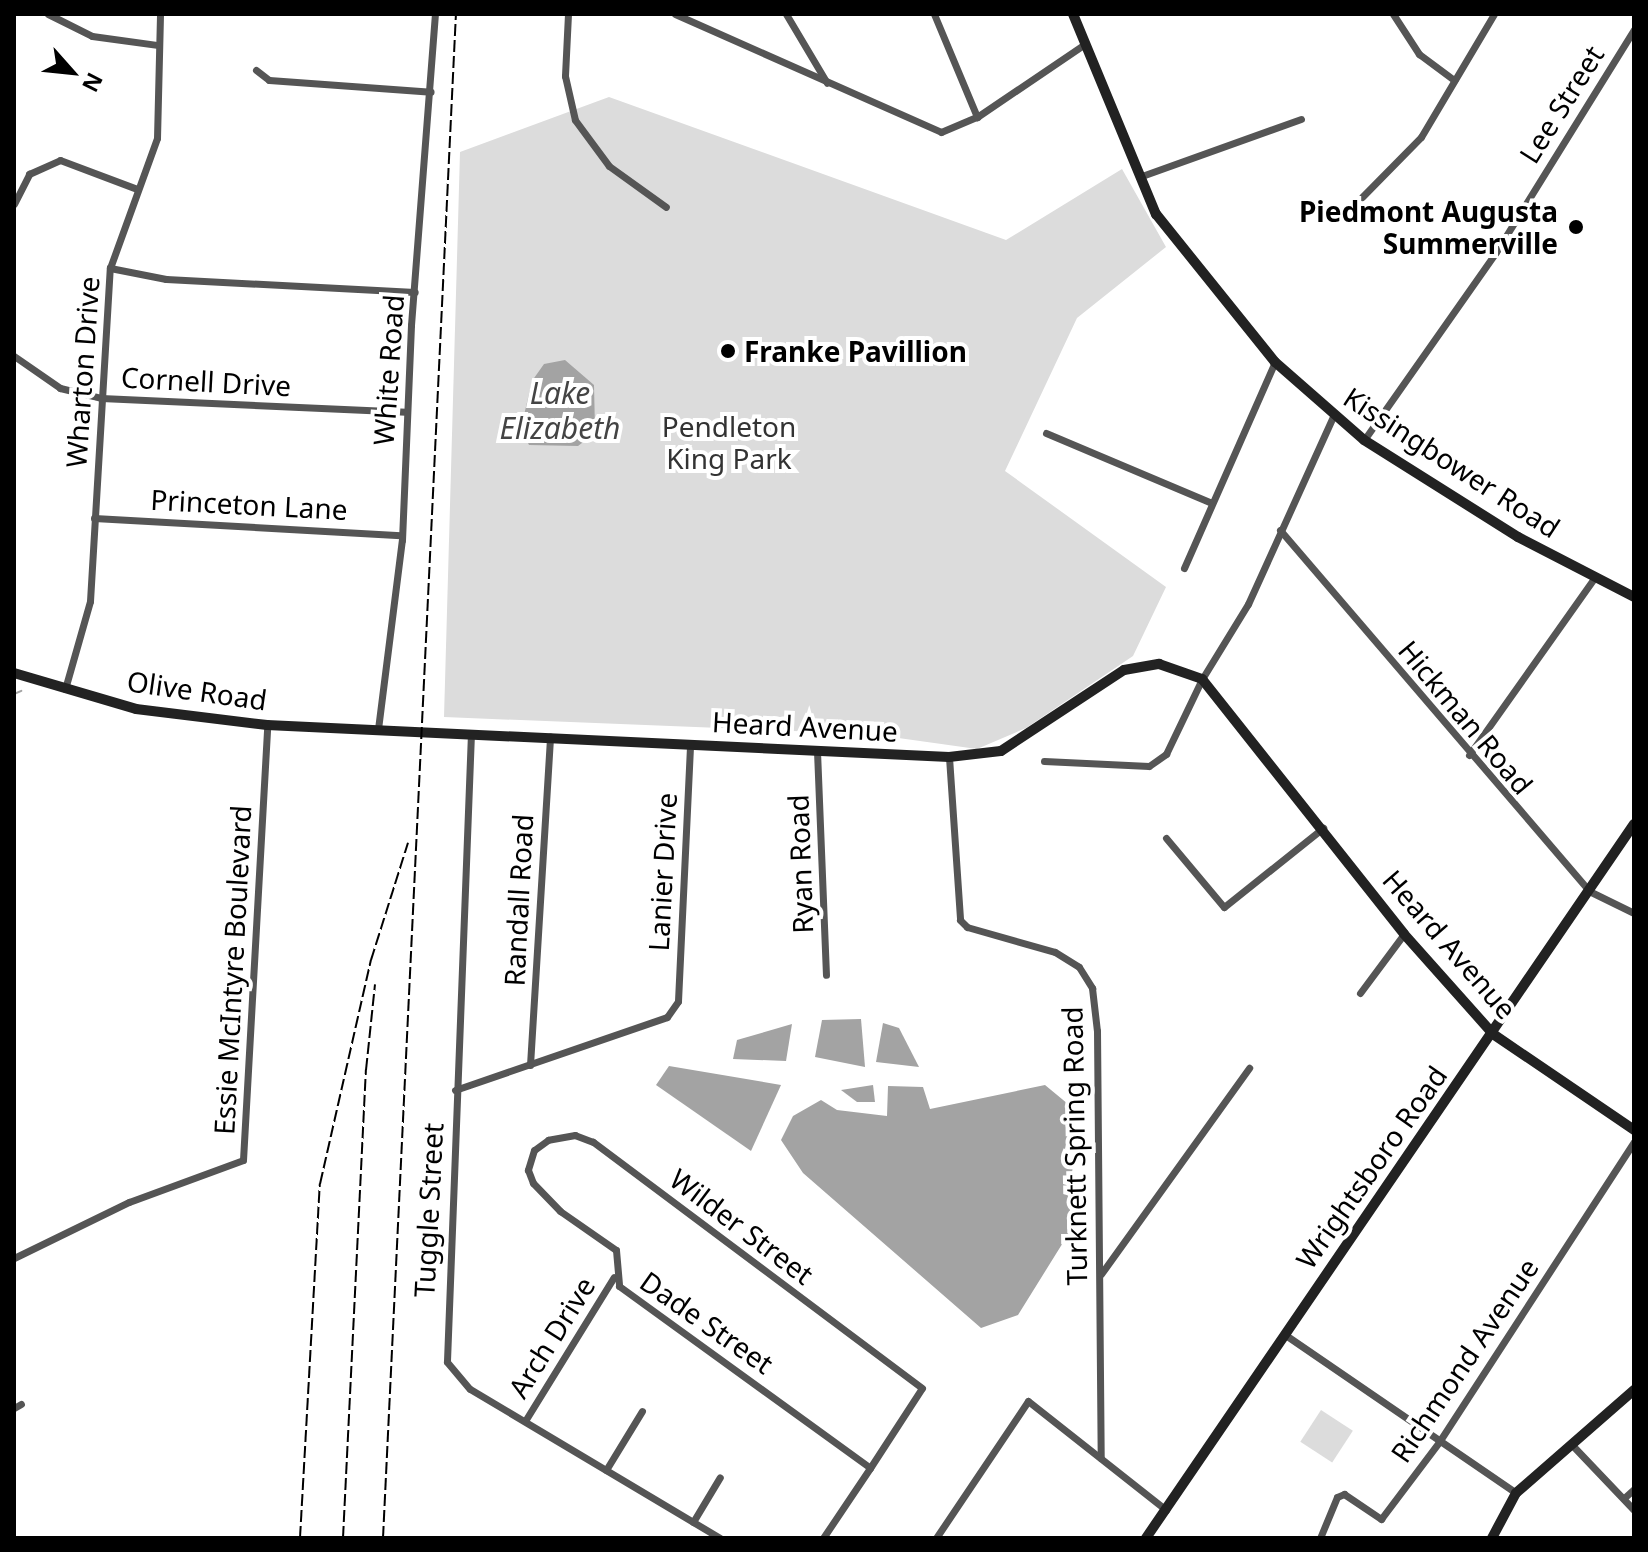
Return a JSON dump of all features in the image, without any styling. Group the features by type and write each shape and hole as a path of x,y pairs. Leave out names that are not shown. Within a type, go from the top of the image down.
{"street":[{"path":"48,14 92,36 158,45"},
{"name":"Wharton Drive","path":"65,689 90,601 110,268 157,138 160,14"},
{"name":"White Road","path":"378,729 401,535 406,412 435,14"},
{"path":"568,14 565,76 575,120 609,166 666,207"},
{"path":"675,14 828,85 941,132 977,117 1085,44"},
{"path":"786,14 828,85"},
{"path":"934,14 977,117"},
{"name":"Kissingbower Road","path":"1073,14 1156,214 1275,362 1333,417 1364,440 1518,537 1634,597"},
{"path":"1393,14 1419,54 1454,80"},
{"path":"1362,197 1421,137 1494,14"},
{"name":"Lee Street","path":"1364,440 1496,252 1634,29"},
{"path":"256,70 269,80 431,92"},
{"path":"1139,177 1301,119"},
{"path":"14,204 29,174 60,160 137,189"},
{"path":"110,268 166,279 415,292"},
{"name":"Cornell Drive","path":"14,356 60,388 101,398 406,412"},
{"path":"1184,568 1275,362"},
{"path":"1044,761 1149,766 1159,762 1202,679 1248,604 1333,417"},
{"path":"1046,433 1212,503"},
{"name":"Princeton Lane","path":"94,518 401,535"},
{"name":"Hickman Road","path":"1280,530 1469,755 1589,891 1634,913"},
{"path":"1469,755 1595,577"},
{"name":"Heard Avenue","path":"378,729 949,757 1001,751 1124,670 1159,664 1202,679 1404,934 1493,1034 1634,1130"},
{"name":"Olive Road","path":"14,673 170,715 267,725 378,729"},
{"name":"Essie McIntyre Boulevard","path":"14,1258 129,1202 243,1160 267,725"},
{"name":"Tuggle Street","path":"471,733 444,1353 467,1387 720,1538"},
{"name":"Randall Road","path":"530,1065 550,737"},
{"name":"Lanier Drive","path":"530,1065 648,1026 667,1017 678,1001 690,745"},
{"name":"Ryan Road","path":"817,751 826,975"},
{"name":"Turknett Spring Road","path":"949,757 960,920 967,927 1055,952 1079,967 1092,988 1101,1458"},
{"name":"Wrightsboro Road","path":"1146,1538 1634,824"},
{"path":"1166,838 1224,907 1323,828"},
{"path":"1360,993 1404,934"},
{"path":"455,1090 530,1065"},
{"path":"1099,1276 1249,1068"},
{"name":"Wilder Street","path":"531,1157 548,1140 575,1135 593,1142 922,1388 870,1468"},
{"name":"Richmond Avenue","path":"1320,1538 1337,1497 1344,1494 1381,1519 1439,1442 1634,1142"},
{"name":"Dade Street","path":"531,1157 529,1177 538,1191 616,1250 614,1277 625,1291 870,1468"},
{"name":"Arch Drive","path":"525,1421 614,1277"},
{"path":"1284,1334 1516,1493"},
{"path":"1492,1538 1516,1493 1634,1390"},
{"path":"936,1538 1028,1401 1166,1510"},
{"path":"606,1470 642,1411"},
{"path":"1573,1446 1634,1510"},
{"path":"823,1538 870,1468"},
{"path":"693,1522 720,1477"},
{"path":"1624,1498 1634,1489"}],"green space":[{"name":"Pendleton King Park","path":"609,97 1006,240 1122,169 1166,247 1077,318 1005,471 1166,587 1133,656 1026,728 977,749 870,734 444,717 460,152"},
{"path":"1321,1410 1353,1431 1332,1463 1300,1442"}],"water":[{"name":"Lake Elizabeth","path":"565,360 594,385 595,429 607,428 607,435 595,433 578,446 529,445 521,428 532,381 544,364"},
{"path":"861,1019 865,1067 815,1057 822,1020"},
{"path":"883,1023 899,1028 919,1067 876,1062"},
{"path":"792,1024 786,1061 733,1059 737,1040"},
{"path":"669,1066 781,1085 751,1151 656,1085"},
{"path":"873,1085 875,1102 857,1102 841,1090"},
{"path":"1045,1085 1074,1109 1065,1149 1073,1157 1069,1233 1018,1315 981,1328 803,1173 781,1140 793,1116 821,1100 837,1110 887,1116 888,1086 923,1087 930,1109"}],"waterway":[{"path":"14,694 21,691"}],"railway":[{"path":"383,1538 456,14"},
{"path":"300,1538 320,1184 371,960 408,843"},
{"path":"343,1538 366,1070 375,984"}],"place":[{"name":"Piedmont Augusta Summerville","path":"1576,227"},
{"name":"Franke Pavillion","path":"728,351"}]}
